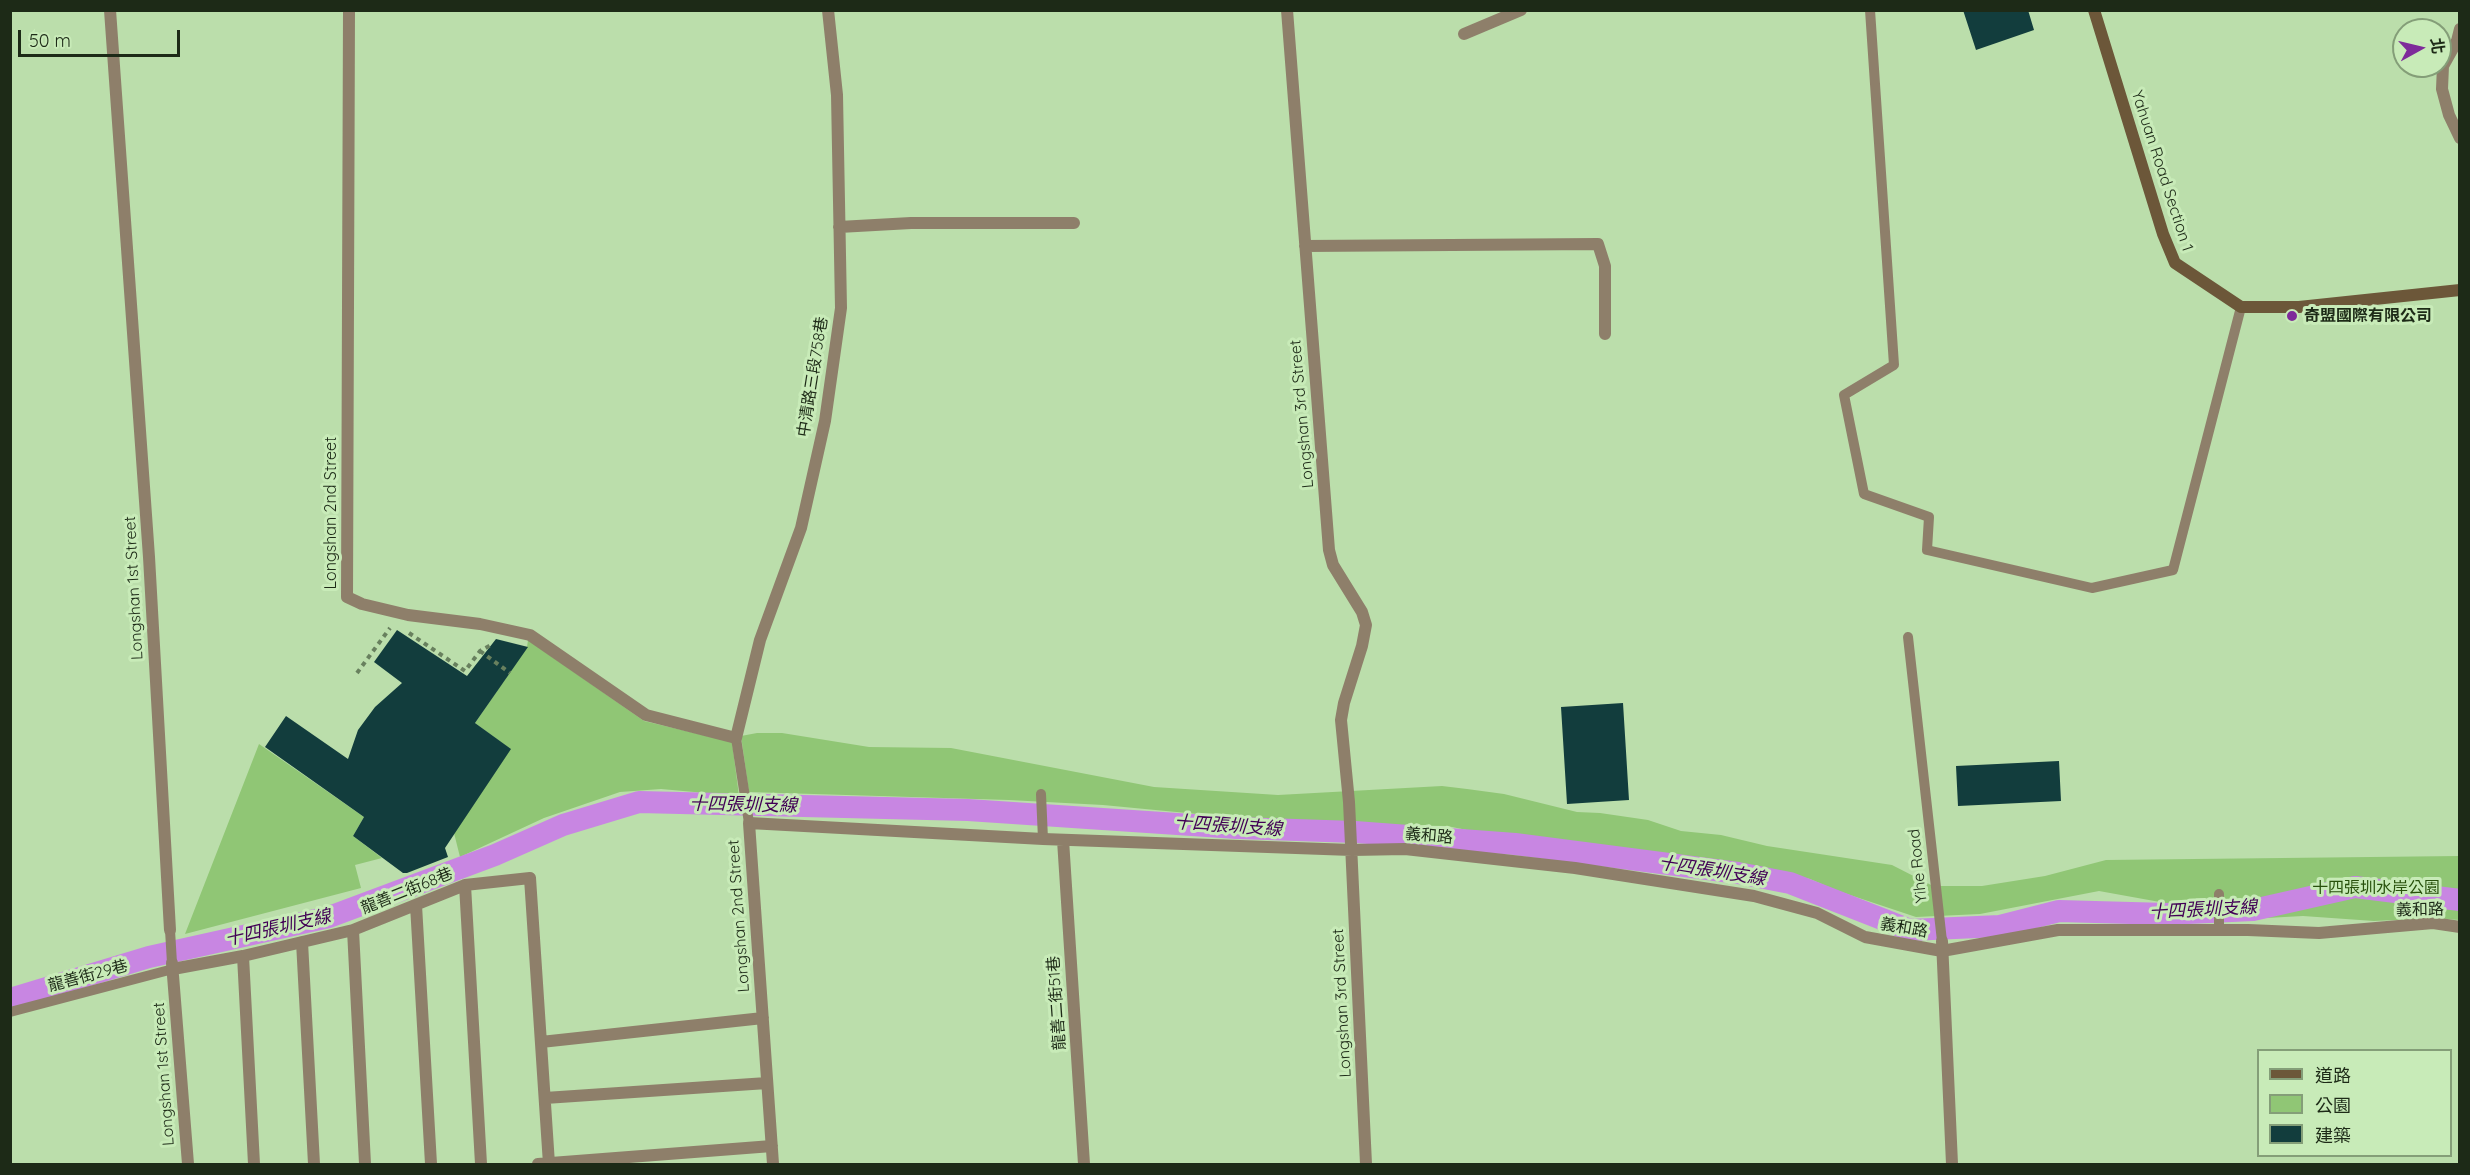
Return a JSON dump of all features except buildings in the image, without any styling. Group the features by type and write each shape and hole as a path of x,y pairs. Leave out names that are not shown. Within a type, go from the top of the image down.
{"street":[{"name":"Longshan 1st Street","path":"110,10 149,557 170,930"},
{"name":"Longshan 2nd Street","path":"349,10 346,597 362,604 408,615 480,624 530,635 646,715 736,738"},
{"name":"中清路三段758巷","path":"736,738 760,640 801,528 825,421 841,308 837,94 828,10"},
{"name":"Longshan 3rd Street","path":"1287,10 1329,550 1333,565 1362,612 1366,625 1341,720 1352,845 1366,1164"},
{"path":"1464,34 1521,10"},
{"name":"Yahuan Road Section 1","path":"2094,10 2163,234 2175,263 2241,307"},
{"path":"2460,29 2457,41 2443,66 2442,89 2449,115 2460,138"},
{"path":"838,227 911,223 1074,223"},
{"path":"1305,246 1598,244 1605,266 1605,334"},
{"path":"2241,307 2299,307 2460,290"},
{"name":"Longshan 2nd Street","path":"749,823 773,1164"},
{"path":"749,823 1063,840 1352,845"},
{"name":"龍善二街51巷","path":"1063,840 1084,1164"},
{"name":"義和路","path":"1352,845 1575,868 1754,897 1817,913 1865,937 1942,946 2058,930 2219,930 2319,933 2433,923 2460,927"},
{"name":"龍善二街68巷","path":"172,966 243,956 353,930 465,885 530,878 545,1098 546,1164 772,1146"},
{"path":"465,885 482,1164"},
{"path":"416,905 431,1164"},
{"path":"353,930 365,1164"},
{"path":"302,942 314,1164"},
{"name":"Yihe Road","path":"1942,946 1952,1164"},
{"path":"243,956 254,1164"},
{"name":"Longshan 1st Street","path":"172,966 188,1164"},
{"path":"541,1042 763,1018"},
{"path":"545,1098 767,1083"}],"lane":[{"path":"1870,10 1894,365 1844,395 1864,494 1929,517 1927,550 2092,588 2173,570 2241,307"},
{"name":"Yihe Road","path":"1908,637 1942,946"},
{"name":"Longshan 2nd Street","path":"736,738 749,823"},
{"path":"1041,794 1043,839"},
{"path":"2219,894 2219,930"},
{"name":"Longshan 1st Street","path":"170,930 172,966"},
{"name":"龍善街29巷","path":"10,1012 172,966"}],"path":[{"path":"357,673 392,626 399,626"},
{"path":"409,632 465,671 480,651 491,645"},
{"path":"480,651 510,673"}],"green space":[{"path":"528,640 644,721 732,742 739,796 661,789 620,792 544,818 460,857 454,833 510,749 475,723 527,647"},
{"name":"十四張圳水岸公園","path":"757,733 782,733 869,747 951,748 1154,787 1278,795 1442,786 1467,789 1504,794 1577,812 1648,820 1681,831 1721,835 1767,846 1892,865 1933,886 1982,886 2045,876 2106,860 2459,856 2459,920 2436,918 2374,921 2303,916 2248,919 2194,917 2193,905 2171,904 2099,891 1980,914 1916,917 1838,891 1810,879 1767,868 1507,838 1447,826 1302,824 1103,805 749,792 741,736"},
{"path":"259,744 364,817 353,836 382,858 355,865 361,888 185,934"}],"waterway":[{"name":"十四張圳支線","path":"10,999 149,957 329,917 495,855 563,825 639,802 968,810 1237,828 1355,832 1515,844 1738,873 1790,883 1910,930 2000,926 2059,911 2167,914 2253,910 2355,887 2460,900"}],"place":[{"name":"奇盟國際有限公司","path":"2292,316"}]}
